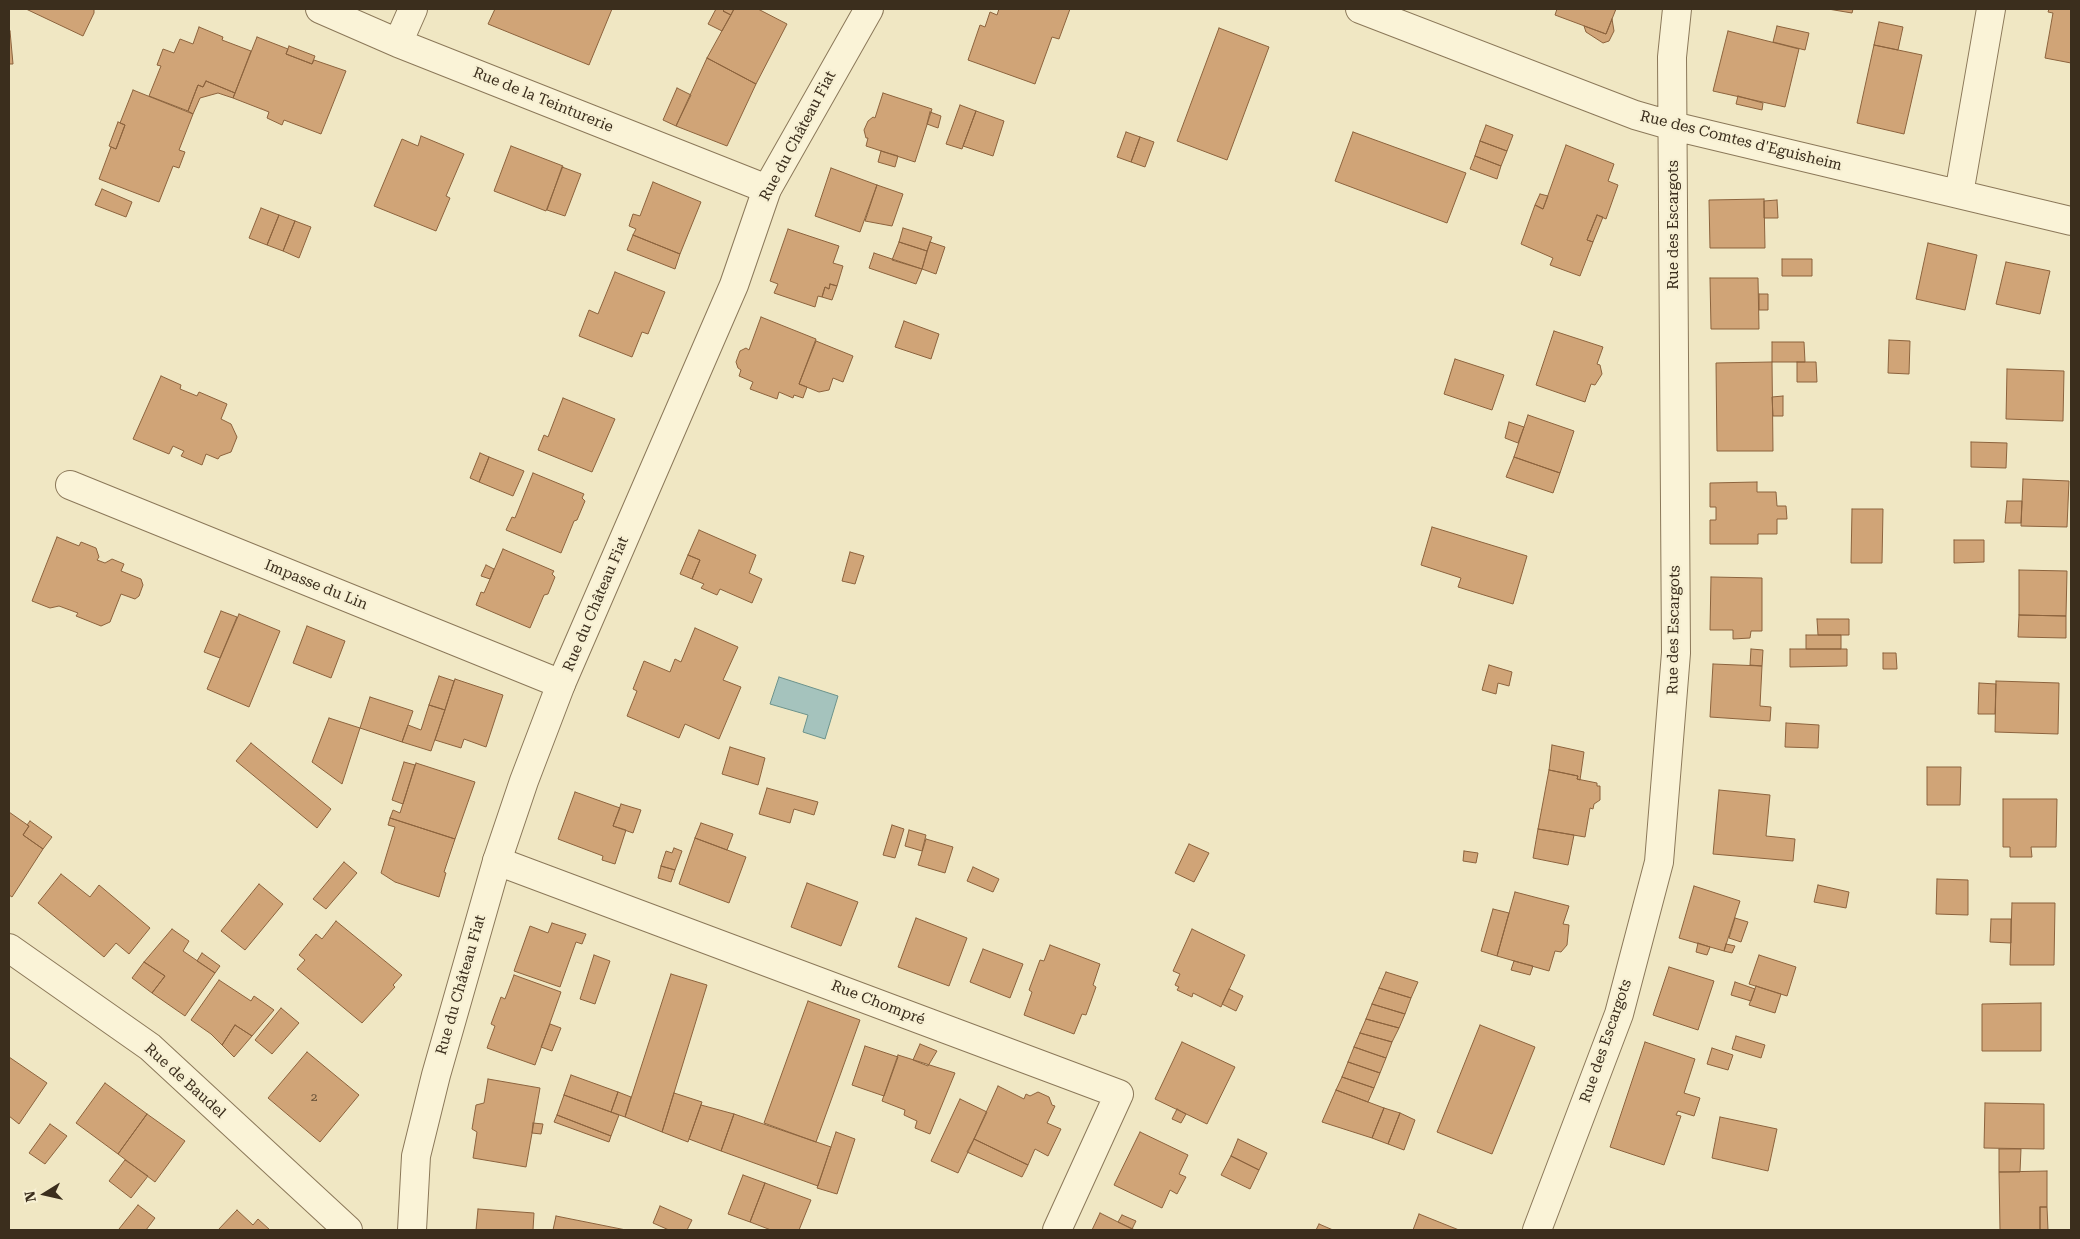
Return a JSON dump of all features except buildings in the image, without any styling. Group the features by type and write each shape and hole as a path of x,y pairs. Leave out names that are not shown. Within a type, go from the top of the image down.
{"street":[{"name":"Rue de la Teinturerie","path":"320,9 398,43 767,189"},
{"path":"398,43 413,9"},
{"name":"Rue du Château Fiat","path":"412,1230 416,1156 436,1075 497,861 561,684 734,285 767,189 869,9"},
{"name":"Rue des Comtes d'Eguisheim","path":"1360,9 1635,115 1673,126 2071,221"},
{"name":"Rue des Escargots","path":"1537,1230 1619,1014 1659,862 1676,653 1672,57 1676,9"},
{"path":"1959,194 1991,9"},
{"name":"Impasse du Lin","path":"70,485 561,684"},
{"name":"Rue Chompré","path":"497,861 1119,1094 1058,1230"},
{"name":"Rue de Baudel","path":"9,948 150,1047 348,1230"}],"water":[{"path":"779,677 838,696 825,739 803,732 808,715 770,704"}]}
